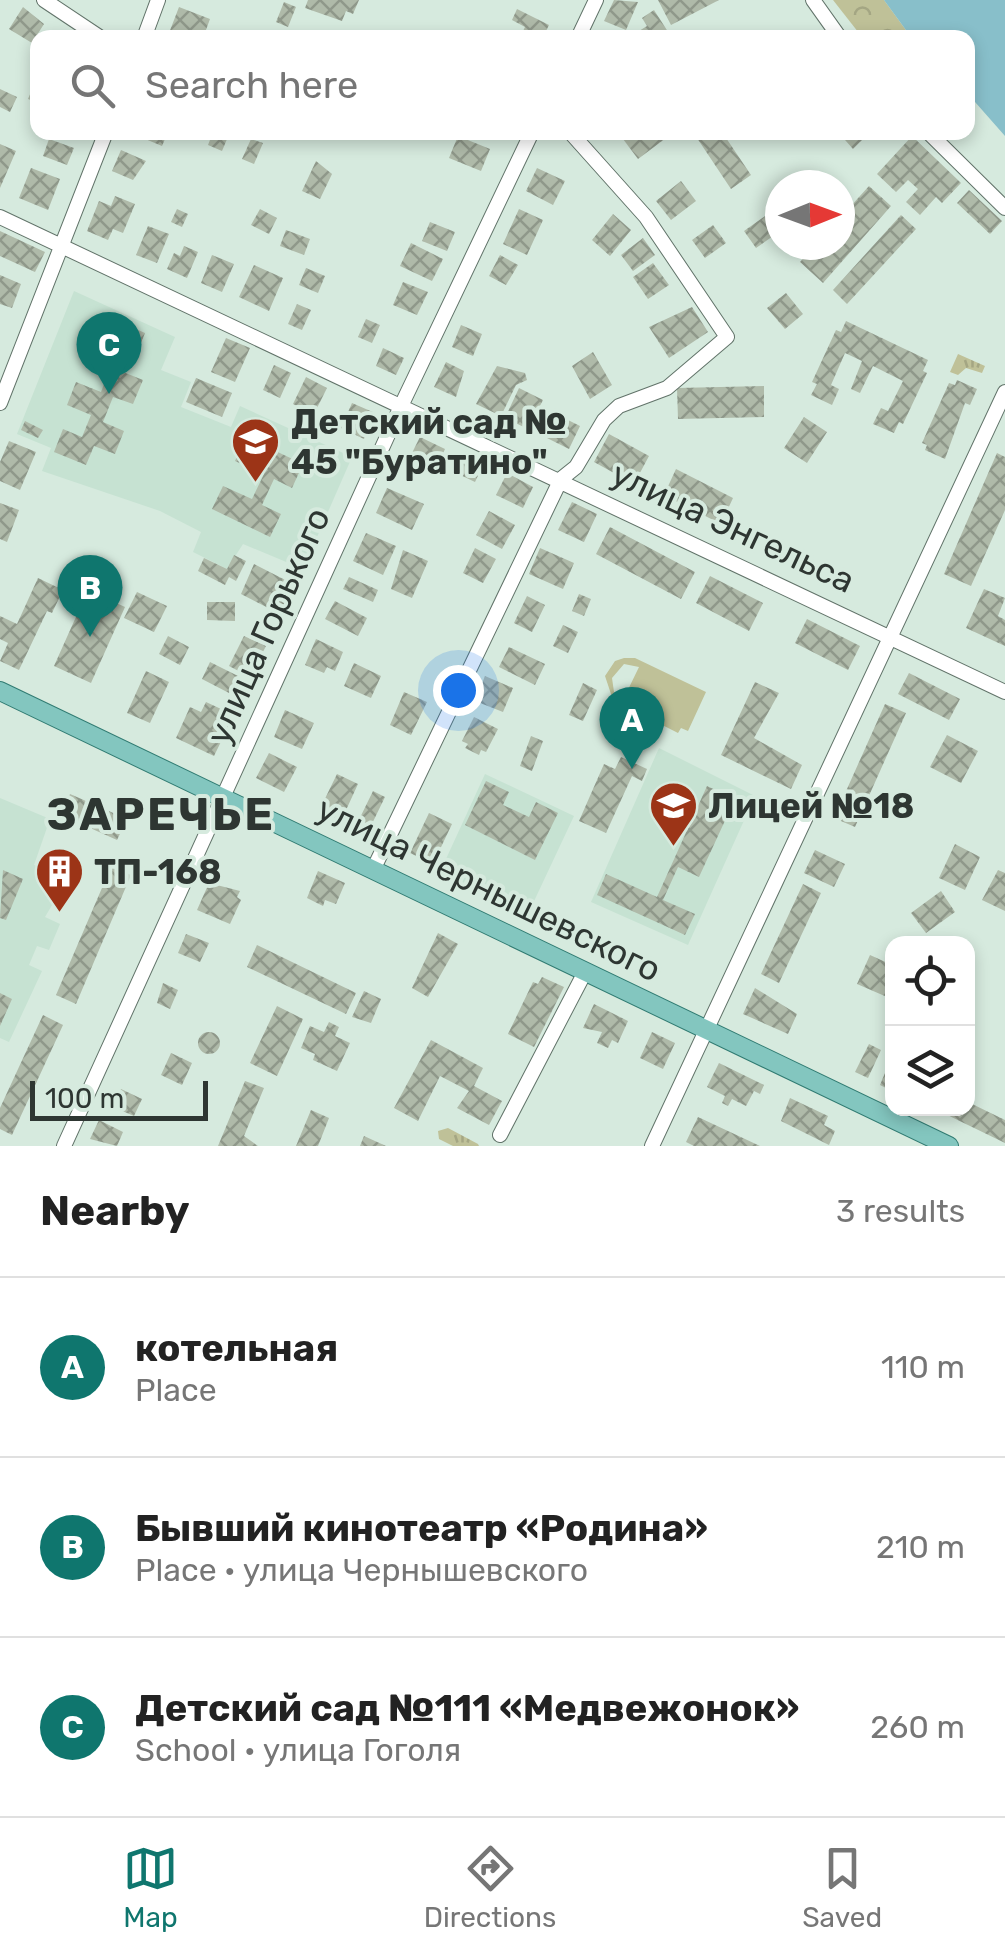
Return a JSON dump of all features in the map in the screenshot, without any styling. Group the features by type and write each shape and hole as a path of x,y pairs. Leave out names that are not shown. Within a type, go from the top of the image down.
{"main road":[{"name":"улица Чернышевского","path":"0,690 949,1146"}],"street":[{"path":"44,0 89,30"},
{"path":"147,30 158,0"},
{"path":"582,30 596,0"},
{"path":"813,0 834,30"},
{"path":"0,403 103,140"},
{"name":"улица Горького","path":"64,1146 402,404 528,140"},
{"path":"374,870 562,479 576,468 604,420 619,406 668,388 686,368 727,338 646,217 577,140"},
{"path":"936,140 1005,208"},
{"name":"улица Энгельса","path":"0,216 894,636 1005,692"},
{"path":"652,1146 1005,392"},
{"path":"500,1135 586,972"}],"shaded area":[{"path":"74,291 175,337 161,370 191,382 181,407 231,427 240,406 352,457 303,569 243,544 227,569 193,552 201,532 160,511 42,471 51,448 17,434"},
{"name":"Лицей №18","path":"659,748 755,796 688,945 591,902"},
{"path":"485,774 574,816 528,914 440,872"},
{"path":"0,798 50,819 34,865 68,878 45,917 60,924 49,950 37,946 29,965 42,971 9,1042 0,1038"}],"green space":[{"path":"833,0 884,0 906,30 857,30"},
{"path":"958,354 985,366 982,373 966,368 958,375 950,372"},
{"path":"635,658 706,692 688,731 681,728 678,733 613,700 605,676 615,661","holes":["624,664 639,667 623,700 614,692 612,678"]},
{"path":"448,1128 479,1146 453,1146 439,1139 438,1131"}],"water":[{"path":"884,0 1005,0 1005,136 975,102 975,30 906,30"}],"building":[{"path":"308,0 359,0 353,14 346,11 342,21 305,8"},
{"path":"614,0 638,2 626,30 604,21"},
{"path":"658,0 719,0 671,25"},
{"path":"284,2 296,7 288,27 276,22"},
{"path":"23,7 44,24 40,30 30,30 30,42 9,29"},
{"path":"179,7 210,19 206,30 170,30"},
{"path":"517,9 549,25 546,30 524,30 525,27 512,20"},
{"path":"654,10 667,30 641,30 647,26 642,18"},
{"path":"0,89 17,97 10,112 0,107"},
{"path":"49,140 74,148 67,165 43,156"},
{"path":"210,140 227,140 222,151 208,145"},
{"path":"251,140 263,143 254,164 242,159"},
{"path":"456,140 490,149 481,171 449,158"},
{"path":"624,140 663,140 638,159"},
{"path":"698,140 727,140 751,175 731,189"},
{"path":"845,140 862,140 853,149"},
{"path":"908,140 916,140 961,183 942,203 936,197 920,215 906,202 918,189 908,180 896,192 877,174"},
{"path":"0,144 16,151 0,188"},
{"path":"121,150 146,161 133,180 112,171"},
{"path":"316,161 332,174 320,199 302,191"},
{"path":"31,168 60,179 48,210 19,198"},
{"path":"537,168 565,181 553,205 526,191"},
{"path":"681,181 696,201 671,220 656,201"},
{"path":"869,186 891,206 855,247 855,201"},
{"path":"969,190 1002,221 990,234 957,203"},
{"path":"115,196 135,204 123,233 113,229 108,240 87,231 99,201 111,206"},
{"path":"177,209 188,214 182,227 171,222"},
{"path":"260,209 277,218 269,234 251,225"},
{"path":"519,209 543,220 527,255 503,244"},
{"path":"613,214 631,230 610,256 592,240"},
{"path":"901,215 916,229 847,304 833,290"},
{"path":"765,216 765,242 756,248 744,231"},
{"path":"430,222 455,232 447,251 422,241"},
{"path":"713,225 726,243 705,258 692,240"},
{"path":"148,226 169,234 157,263 136,255"},
{"path":"286,230 310,239 304,255 280,246"},
{"path":"0,231 45,252 35,272 0,256"},
{"path":"643,238 655,255 633,271 621,255"},
{"path":"411,243 443,259 432,281 400,266"},
{"path":"184,246 198,252 187,278 167,269 174,253 180,256"},
{"path":"212,255 234,264 222,292 201,283"},
{"path":"500,255 518,265 506,285 489,276"},
{"path":"802,260 843,260 823,283"},
{"path":"653,263 669,285 648,299 633,277"},
{"path":"254,265 283,278 269,311 239,297"},
{"path":"306,268 325,276 318,293 299,285"},
{"path":"0,275 21,284 12,308 0,304"},
{"path":"403,282 428,292 417,315 393,305"},
{"path":"786,293 803,314 785,329 767,308"},
{"path":"297,304 311,310 302,330 288,324"},
{"path":"692,307 708,332 669,358 649,327"},
{"path":"366,319 380,325 372,343 358,337"},
{"path":"846,321 928,360 923,371 927,373 903,424 899,422 894,433 873,424 881,408 888,411 903,381 873,366 860,393 851,389 862,361 845,353 831,385 839,389 832,405 811,395 817,384 812,382 836,330 841,332"},
{"path":"461,325 482,334 473,356 452,347"},
{"path":"136,329 145,333 141,343 132,339"},
{"path":"226,338 250,348 235,382 211,372"},
{"path":"97,339 131,352 123,372 143,380 133,404 113,397 103,422 124,431 115,454 94,446 86,465 54,452 63,429 82,437 91,415 67,405 76,382 101,392 109,371 87,362"},
{"path":"383,348 404,358 396,375 376,366"},
{"path":"593,352 612,385 590,399 572,366"},
{"path":"446,362 464,371 456,397 434,387"},
{"path":"274,365 291,373 280,398 263,390"},
{"path":"497,366 525,373 527,380 516,385 501,416 476,404"},
{"path":"306,377 327,388 314,414 293,404"},
{"path":"196,378 232,393 222,417 186,402"},
{"path":"957,380 977,389 970,405 965,403 945,459 925,450 927,445 922,443 949,383 955,385"},
{"path":"764,386 764,417 678,419 677,388"},
{"path":"519,388 543,400 528,429 505,418"},
{"path":"352,403 375,413 364,439 341,428"},
{"path":"558,415 580,426 569,449 547,438"},
{"path":"804,417 827,432 807,463 784,448"},
{"path":"25,421 43,430 38,438 21,430"},
{"path":"609,434 649,456 634,484 594,462"},
{"path":"246,437 303,464 292,488 274,479 262,505 281,514 270,537 212,509 223,486 252,499 264,474 235,461"},
{"path":"420,437 445,449 437,467 411,455"},
{"path":"9,441 36,452 20,490 0,481 0,462"},
{"path":"464,451 485,461 475,482 454,472"},
{"path":"997,453 1005,457 1005,510 971,586 944,574"},
{"path":"676,469 733,498 721,524 664,495"},
{"path":"507,473 533,487 523,508 496,495"},
{"path":"387,488 424,504 412,530 376,513"},
{"path":"572,502 597,514 584,542 558,530"},
{"path":"0,503 19,510 7,542 0,539"},
{"path":"489,511 515,525 502,549 476,535"},
{"path":"610,527 695,572 681,599 596,554"},
{"path":"366,533 396,546 383,575 353,561"},
{"path":"475,548 496,559 483,583 463,573"},
{"path":"540,548 574,563 563,589 529,574"},
{"path":"403,550 428,561 412,598 391,589"},
{"path":"234,555 246,561 236,581 229,577 225,585 198,571 204,558 227,569"},
{"path":"254,564 293,584 280,614 241,594"},
{"path":"710,576 763,603 749,631 696,603"},
{"path":"349,577 378,590 373,602 343,589"},
{"path":"38,578 63,590 52,613 47,611 19,670 0,661 8,643 0,639 0,616 17,624"},
{"path":"984,589 1005,598 998,616 1005,620 1005,646 966,628"},
{"path":"88,590 125,607 91,683 54,666"},
{"path":"137,592 167,606 154,632 124,618"},
{"path":"579,594 591,599 584,616 572,611"},
{"path":"527,596 545,605 532,632 514,623"},
{"path":"335,601 367,618 358,636 325,619"},
{"path":"207,602 235,602 235,621 207,620"},
{"path":"807,619 860,646 848,670 795,643"},
{"path":"563,625 578,632 568,653 553,646"},
{"path":"168,636 189,647 180,665 159,654"},
{"path":"244,636 266,646 250,677 229,666"},
{"path":"316,639 343,652 335,671 327,667 324,673 305,665"},
{"path":"509,647 545,664 535,685 499,667"},
{"path":"210,662 238,676 229,693 202,679"},
{"path":"354,663 381,676 371,698 344,686"},
{"path":"146,671 169,682 150,723 127,713"},
{"path":"909,673 960,699 949,720 898,694"},
{"path":"485,676 513,688 503,712 475,701"},
{"path":"755,682 779,693 754,738 802,765 791,789 721,755"},
{"path":"583,683 597,690 583,721 569,715"},
{"path":"404,692 427,702 411,735 390,725"},
{"path":"206,702 234,715 214,756 176,738 190,707 201,712"},
{"path":"885,704 906,713 855,827 834,818"},
{"path":"285,710 314,723 302,749 274,737"},
{"path":"474,717 498,729 486,752 481,750 479,755 465,748 468,744 462,741"},
{"path":"947,735 978,751 961,783 930,767"},
{"path":"531,736 543,741 532,771 520,766"},
{"path":"269,753 297,767 284,792 256,778"},
{"path":"621,757 647,769 642,781 632,776 606,833 579,821 604,764 615,769"},
{"path":"337,774 358,784 341,821 319,811"},
{"path":"486,781 509,792 503,805 529,817 536,802 558,813 535,860 465,825"},
{"path":"707,786 735,799 699,877 678,867 663,900 695,914 685,935 597,895 606,874 657,897"},
{"path":"373,791 385,797 367,834 355,828"},
{"path":"70,794 127,819 117,840 61,815"},
{"path":"429,813 452,824 433,864 410,853"},
{"path":"955,844 980,857 965,890 939,878"},
{"path":"815,850 845,864 834,887 804,873"},
{"path":"111,867 131,875 76,1004 56,995"},
{"path":"3,870 23,879 6,920 0,918"},
{"path":"998,870 1005,873 1005,911 982,900"},
{"path":"318,871 345,883 336,904 325,900 323,906 307,898"},
{"path":"209,883 240,891 237,897 241,900 230,924 197,910"},
{"path":"803,884 821,893 779,983 761,974"},
{"path":"941,891 955,912 926,933 911,913"},
{"path":"438,933 458,944 428,997 412,988"},
{"path":"186,934 209,943 200,962 178,953"},
{"path":"257,945 356,993 346,1014 247,967"},
{"path":"870,955 885,962 885,996 857,984"},
{"path":"542,977 564,987 534,1047 508,1034 533,982 538,984"},
{"path":"163,983 178,990 170,1009 157,1003"},
{"path":"755,988 797,1014 788,1034 743,1014"},
{"path":"364,991 381,999 371,1023 352,1017"},
{"path":"0,993 12,999 0,1026"},
{"path":"594,1004 628,1021 618,1043 612,1040 608,1048 597,1043 602,1032 583,1028"},
{"path":"277,1006 303,1019 277,1076 250,1063"},
{"path":"43,1015 63,1025 12,1135 0,1129 0,1108"},
{"path":"329,1022 339,1027 335,1036 350,1043 337,1071 313,1060 315,1054 301,1048 310,1026 324,1032"},
{"path":"209,1032 217,1035 217,1051 209,1054 201,1051 198,1043 201,1035"},
{"path":"652,1032 675,1043 663,1069 640,1058"},
{"path":"431,1040 483,1068 474,1086 502,1101 489,1125 457,1108 469,1091 440,1076 418,1121 394,1108"},
{"path":"869,1044 881,1050 868,1078 855,1072"},
{"path":"171,1053 192,1063 182,1085 161,1075"},
{"path":"719,1063 764,1085 760,1094 754,1091 746,1106 732,1099 728,1106 722,1103 725,1096 707,1087"},
{"path":"245,1081 264,1088 244,1136 258,1146 218,1146"},
{"path":"121,1089 142,1099 134,1116 113,1107"},
{"path":"790,1098 828,1116 824,1125 835,1131 829,1145 781,1121"},
{"path":"975,1105 1005,1120 1005,1143 949,1116 975,1116"},
{"path":"311,1110 329,1118 318,1146 296,1146"},
{"path":"698,1117 760,1146 694,1146 686,1142"},
{"path":"99,1120 123,1132 117,1146 90,1139"},
{"path":"364,1136 386,1146 360,1146"}],"place":[{"name":"Детский сад №111 «Медвежонок»","path":"109,394"},
{"name":"Детский сад № 45 \"Буратино\"","path":"256,484"},
{"name":"Бывший кинотеатр «Родина»","path":"90,637"},
{"name":"котельная","path":"632,769"},
{"name":"Лицей №18","path":"673,848"},
{"name":"ТП-168","path":"59,914"}],"district":[{"name":"ЗАРЕЧЬЕ","path":"161,814"}]}
